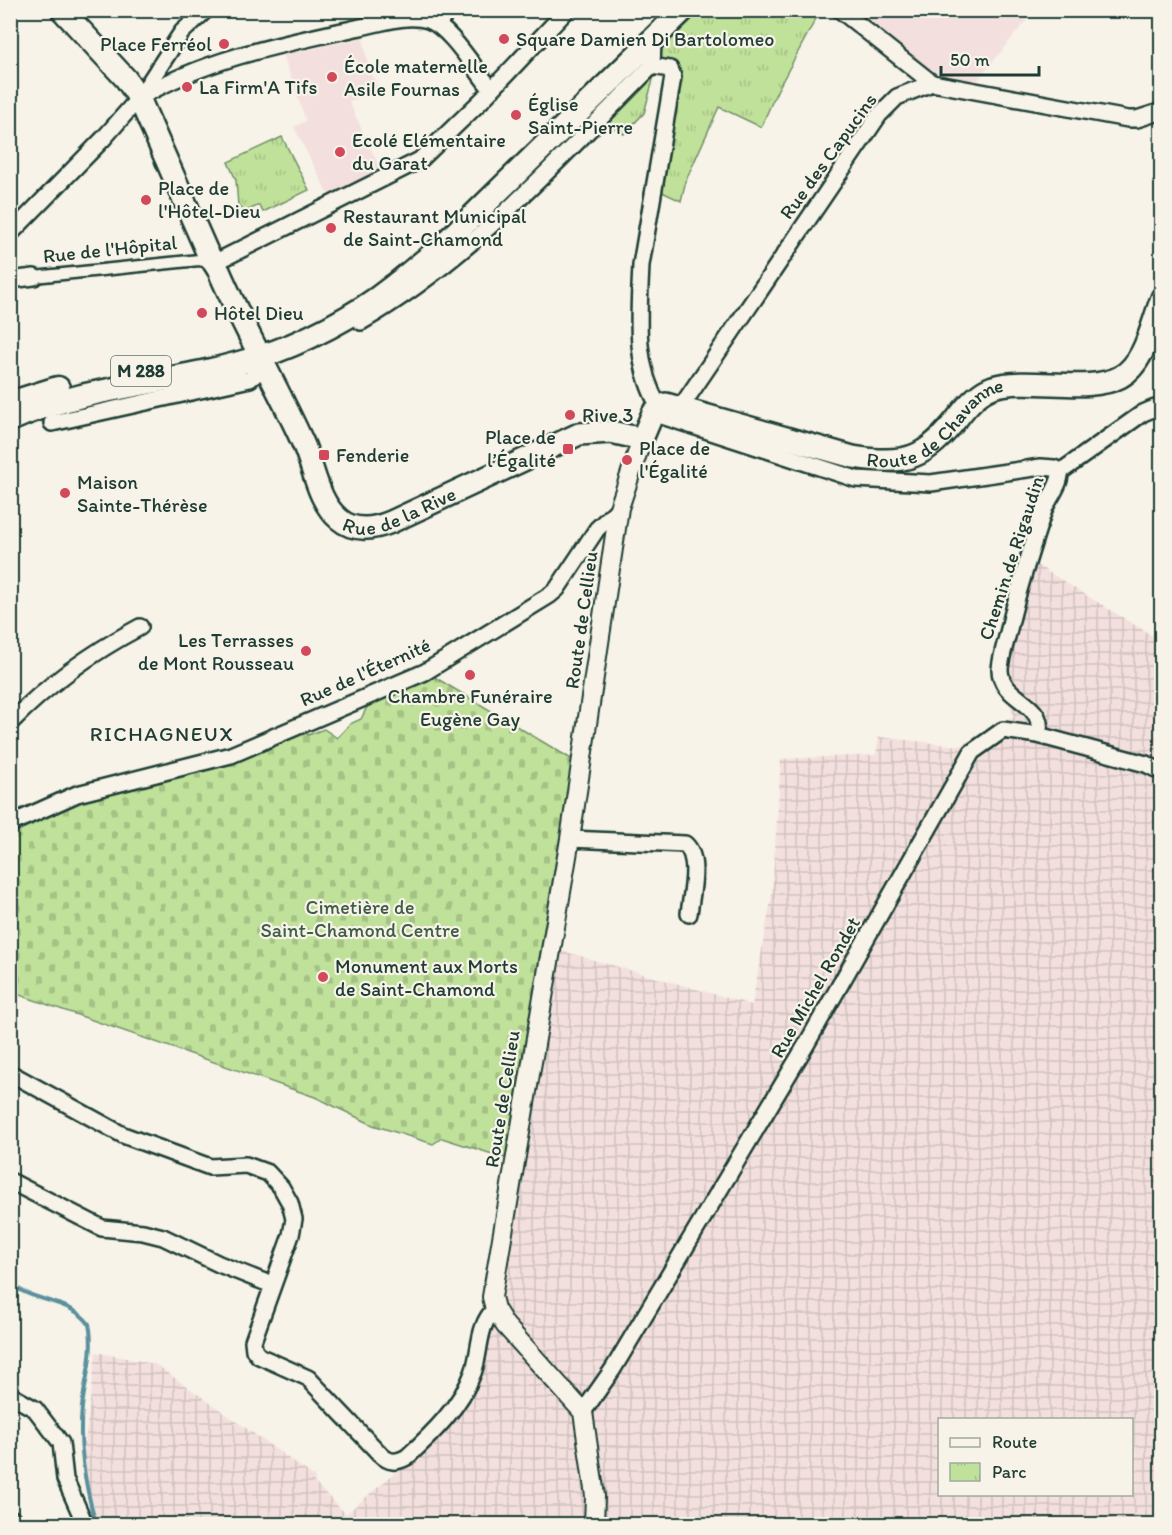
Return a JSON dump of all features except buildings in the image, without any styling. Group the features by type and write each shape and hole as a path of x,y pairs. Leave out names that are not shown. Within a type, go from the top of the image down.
{"main road":[{"name":"Rue de la Rive","path":"62,10 126,79 139,98 214,263 309,457 326,504 341,522 364,529 391,522 579,434 611,432 642,439"},
{"name":"M 288","path":"10,420 62,401 261,356 313,334 393,287 407,272 448,241 683,10"},
{"name":"M 288","path":"16,396 261,356 388,278 407,272"},
{"name":"Route de Chavanne","path":"665,408 853,457 876,461 906,458 932,447 966,407 981,393 993,387 1011,384 1091,383 1118,378 1137,360 1161,298"},
{"path":"642,439 665,408"},
{"path":"10,1521 13,1524"}],"street":[{"path":"10,234 75,170 139,98 176,39 206,10"},
{"path":"440,25 455,10"},
{"path":"214,263 420,160 492,90 567,10"},
{"path":"840,10 932,83 1128,119 1137,119 1161,111"},
{"path":"139,98 189,74 252,52 396,20 417,18 440,25 492,90"},
{"path":"313,334 316,338 325,339 338,335 425,280 459,254 652,66 653,42"},
{"path":"652,66 670,69 673,77 641,265 642,372 647,387 665,408"},
{"name":"Rue des Capucins","path":"665,408 879,115 897,97 932,83"},
{"name":"Rue de l'Hôpital","path":"10,280 200,260 214,263"},
{"path":"52,423 250,379 261,356"},
{"name":"Chemin de Rigaudin","path":"665,408 856,479 931,483 1041,467 1054,468 1060,472 1061,478 1046,507 1014,604 1000,669 1005,688 1038,716 1041,725 1038,735"},
{"path":"1060,472 1143,413 1155,408 1161,410"},
{"name":"Route de Cellieu","path":"495,1309 492,1296 570,839 619,508 642,439"},
{"name":"Rue de l'Éternité","path":"10,824 77,794 231,755 425,672 550,595 557,589 597,529 619,508"},
{"path":"10,723 50,685 81,661 140,627"},
{"name":"Rue Michel Rondet","path":"583,1412 613,1369 801,1054 972,752 1003,730 1038,735 1161,770"},
{"path":"570,839 685,844 694,858 689,914"},
{"path":"10,1073 123,1135 210,1167 246,1165 268,1173 284,1192 294,1219 291,1235 253,1341 254,1350 259,1356 308,1378 384,1459 399,1462 407,1457 441,1422 466,1386 477,1361 484,1323 495,1309 505,1325 583,1412 595,1496 594,1524"},
{"path":"10,1181 102,1228 142,1232 163,1237 219,1264 272,1285"},
{"path":"10,1395 35,1409 61,1443 65,1479 85,1524"}],"shaded area":[{"path":"850,11 1034,11 978,80 968,82 949,79 915,61"},
{"path":"363,38 368,65 379,89 349,102 382,172 330,198 294,127 306,121 283,55"},
{"path":"1032,562 1161,641 1161,1524 99,1524 82,1467 96,1352 155,1364 315,1477 314,1482 346,1514 416,1455 464,1401 488,1341 506,1284 559,950 752,1005 772,894 781,759 876,755 879,737 960,746 1014,717 1004,689 1006,666"}],"green space":[{"path":"693,11 820,11 777,91 761,127 719,107 686,180 681,201 660,191 677,76 658,60 663,43"},
{"path":"654,76 644,113 624,134 607,124"},
{"path":"282,137 309,190 263,212 259,205 245,212 238,205 236,180 228,162"},
{"name":"Cimetière de Saint-Chamond Centre","path":"431,675 573,760 505,1158 442,1138 433,1144 373,1125 315,1097 11,992 11,828 48,809 305,727 308,735 324,729 337,738 350,724 361,719 370,701"}],"waterway":[{"path":"10,1283 30,1294 72,1310 89,1324 91,1345 82,1407 81,1437 86,1481 96,1524"}],"place":[{"name":"Square Damien Di Bartolomeo","path":"504,39"},
{"name":"Place Ferréol","path":"224,44"},
{"name":"École maternelle Asile Fournas","path":"332,77"},
{"name":"La Firm'A Tifs","path":"187,87"},
{"name":"Église Saint-Pierre","path":"516,115"},
{"name":"Ecolé Elémentaire du Garat","path":"340,152"},
{"name":"Place de l'Hôtel-Dieu","path":"146,200"},
{"name":"Restaurant Municipal de Saint-Chamond","path":"331,228"},
{"name":"Hôtel Dieu","path":"202,313"},
{"name":"Rive 3","path":"570,415"},
{"name":"Place de l’Égalité","path":"568,449"},
{"name":"Fenderie","path":"324,455"},
{"name":"Place de l'Égalité","path":"627,460"},
{"name":"Maison Sainte-Thérèse","path":"65,493"},
{"name":"Les Terrasses de Mont Rousseau","path":"306,651"},
{"name":"Chambre Funéraire Eugène Gay","path":"470,675"},
{"name":"Monument aux Morts de Saint-Chamond","path":"323,977"}],"district":[{"name":"RICHAGNEUX","path":"162,734"}]}
